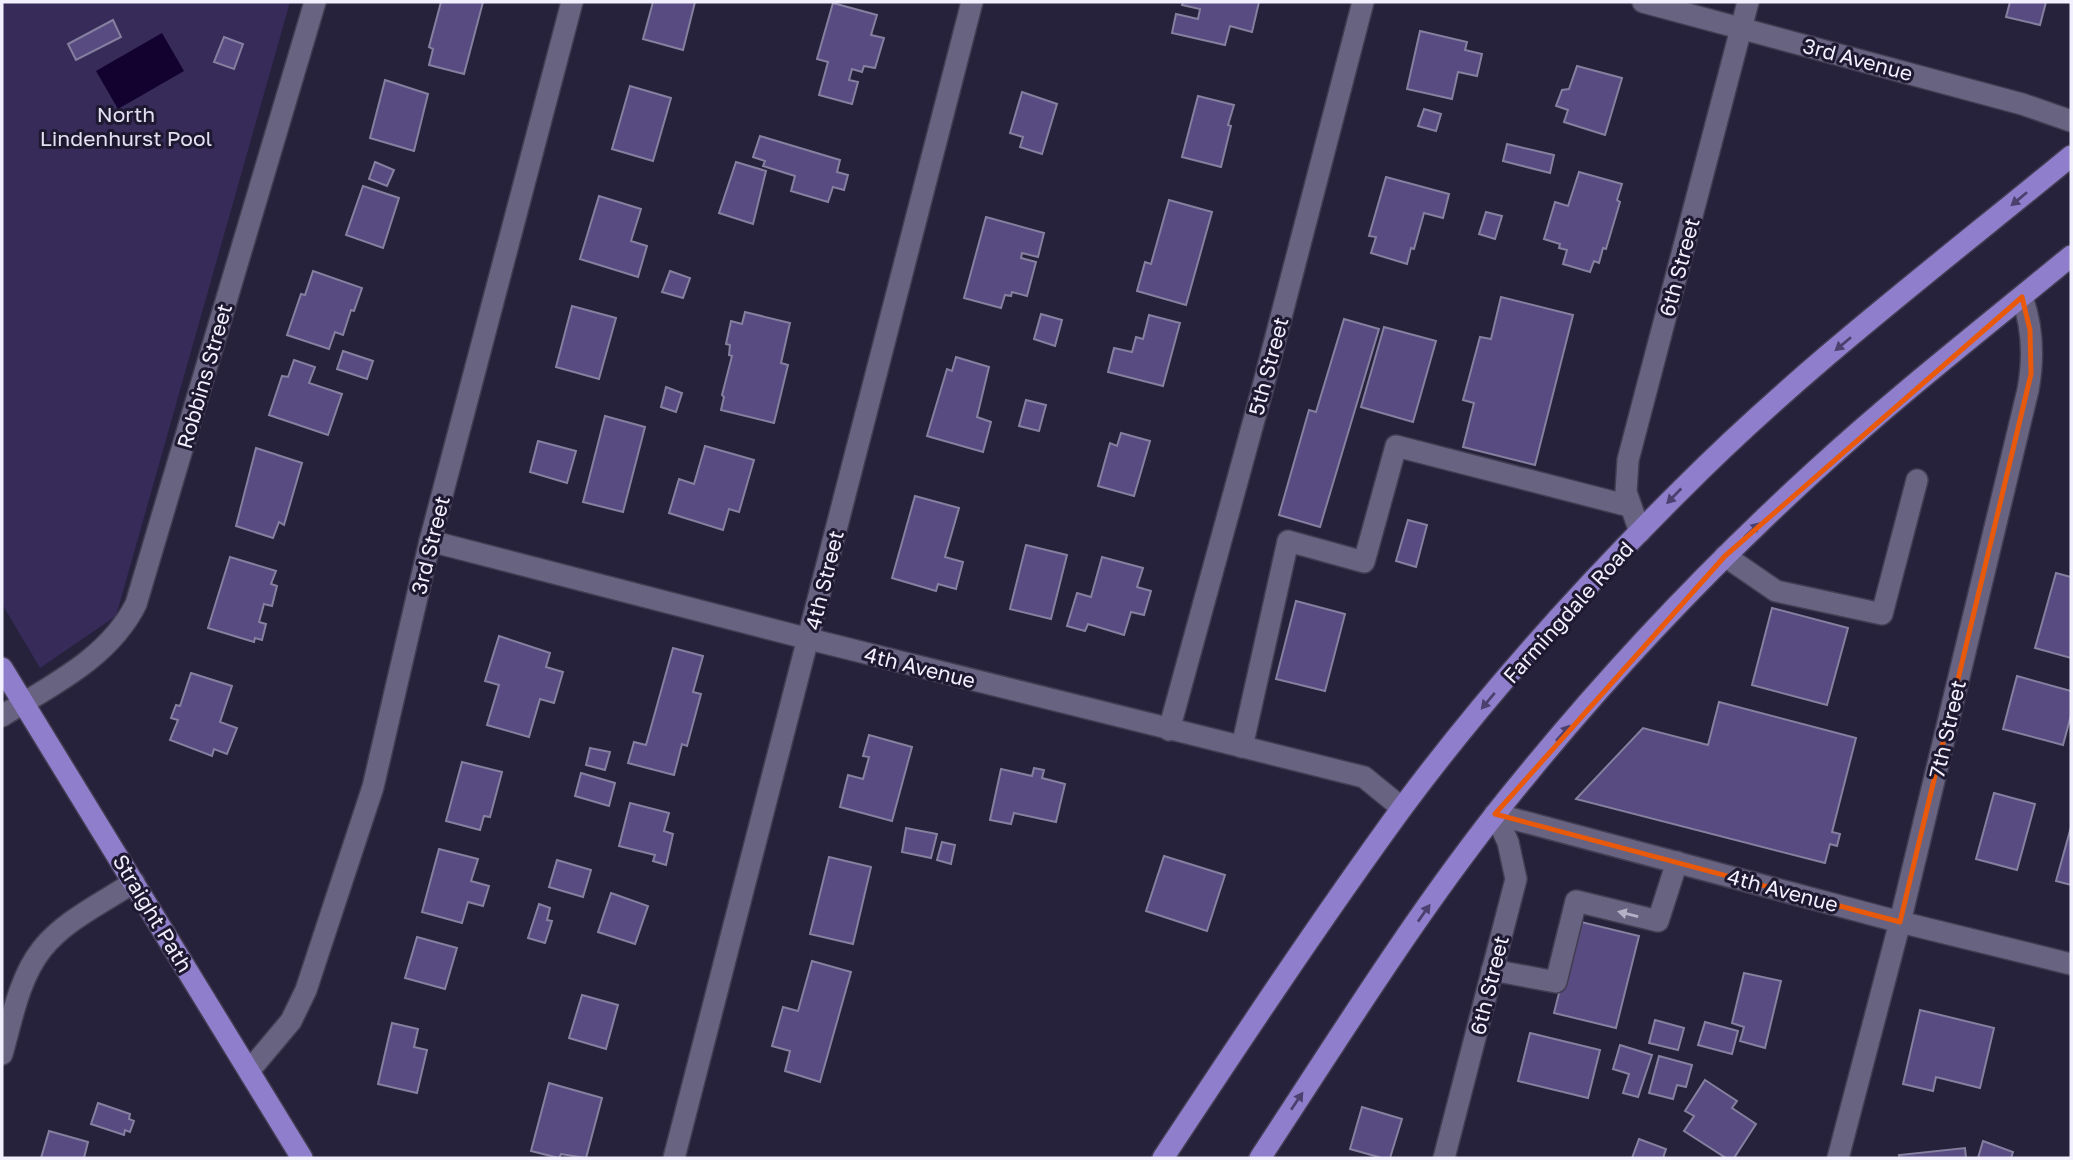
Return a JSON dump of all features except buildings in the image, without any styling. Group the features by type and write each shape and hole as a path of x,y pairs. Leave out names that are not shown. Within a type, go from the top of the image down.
{"main road":[{"name":"Farmingdale Road","path":"1163,1158 1287,972 1402,808 1505,681 1640,532 1762,413 2071,156"},
{"path":"1260,1158 1391,961 1495,814 1569,726 1725,556 1846,443 2071,256"},
{"name":"Straight Path","path":"2,668 302,1158"}],"street":[{"name":"Robbins Street","path":"2,716 104,649 128,621 136,604 315,2"},
{"name":"3rd Street","path":"249,1071 291,1021 312,974 373,787 430,541 572,2"},
{"name":"4th Street","path":"674,1158 972,2"},
{"name":"5th Street","path":"1169,730 1260,398 1363,2"},
{"name":"3rd Avenue","path":"1643,2 2022,104 2071,121"},
{"name":"6th Street","path":"1640,532 1626,492 1628,460 1748,2"},
{"name":"7th Street","path":"1838,1158 1900,922 2029,382 2032,358 2030,330 2022,297"},
{"path":"1241,747 1288,541 1364,562 1396,446 1629,506"},
{"path":"1725,556 1776,591 1882,614 1916,480"},
{"name":"4th Avenue","path":"430,541 1169,730 1364,777 1402,808"},
{"name":"4th Avenue","path":"1495,814 1900,922 2071,964"},
{"name":"6th Street","path":"1444,1158 1516,878 1508,842 1495,814"},
{"path":"1492,970 1556,982 1576,901 1658,921 1677,862"},
{"path":"2,1055 21,991 42,949 64,928 134,882"}],"highlighted area":[{"path":"2022,297 2030,330 2031,374 1900,922 1495,814 1725,556"}],"green space":[{"name":"North Lindenhurst Pool","path":"2,2 290,2 116,616 40,668 2,604"}],"shaded area":[{"path":"162,33 184,71 118,109 96,71"}]}
